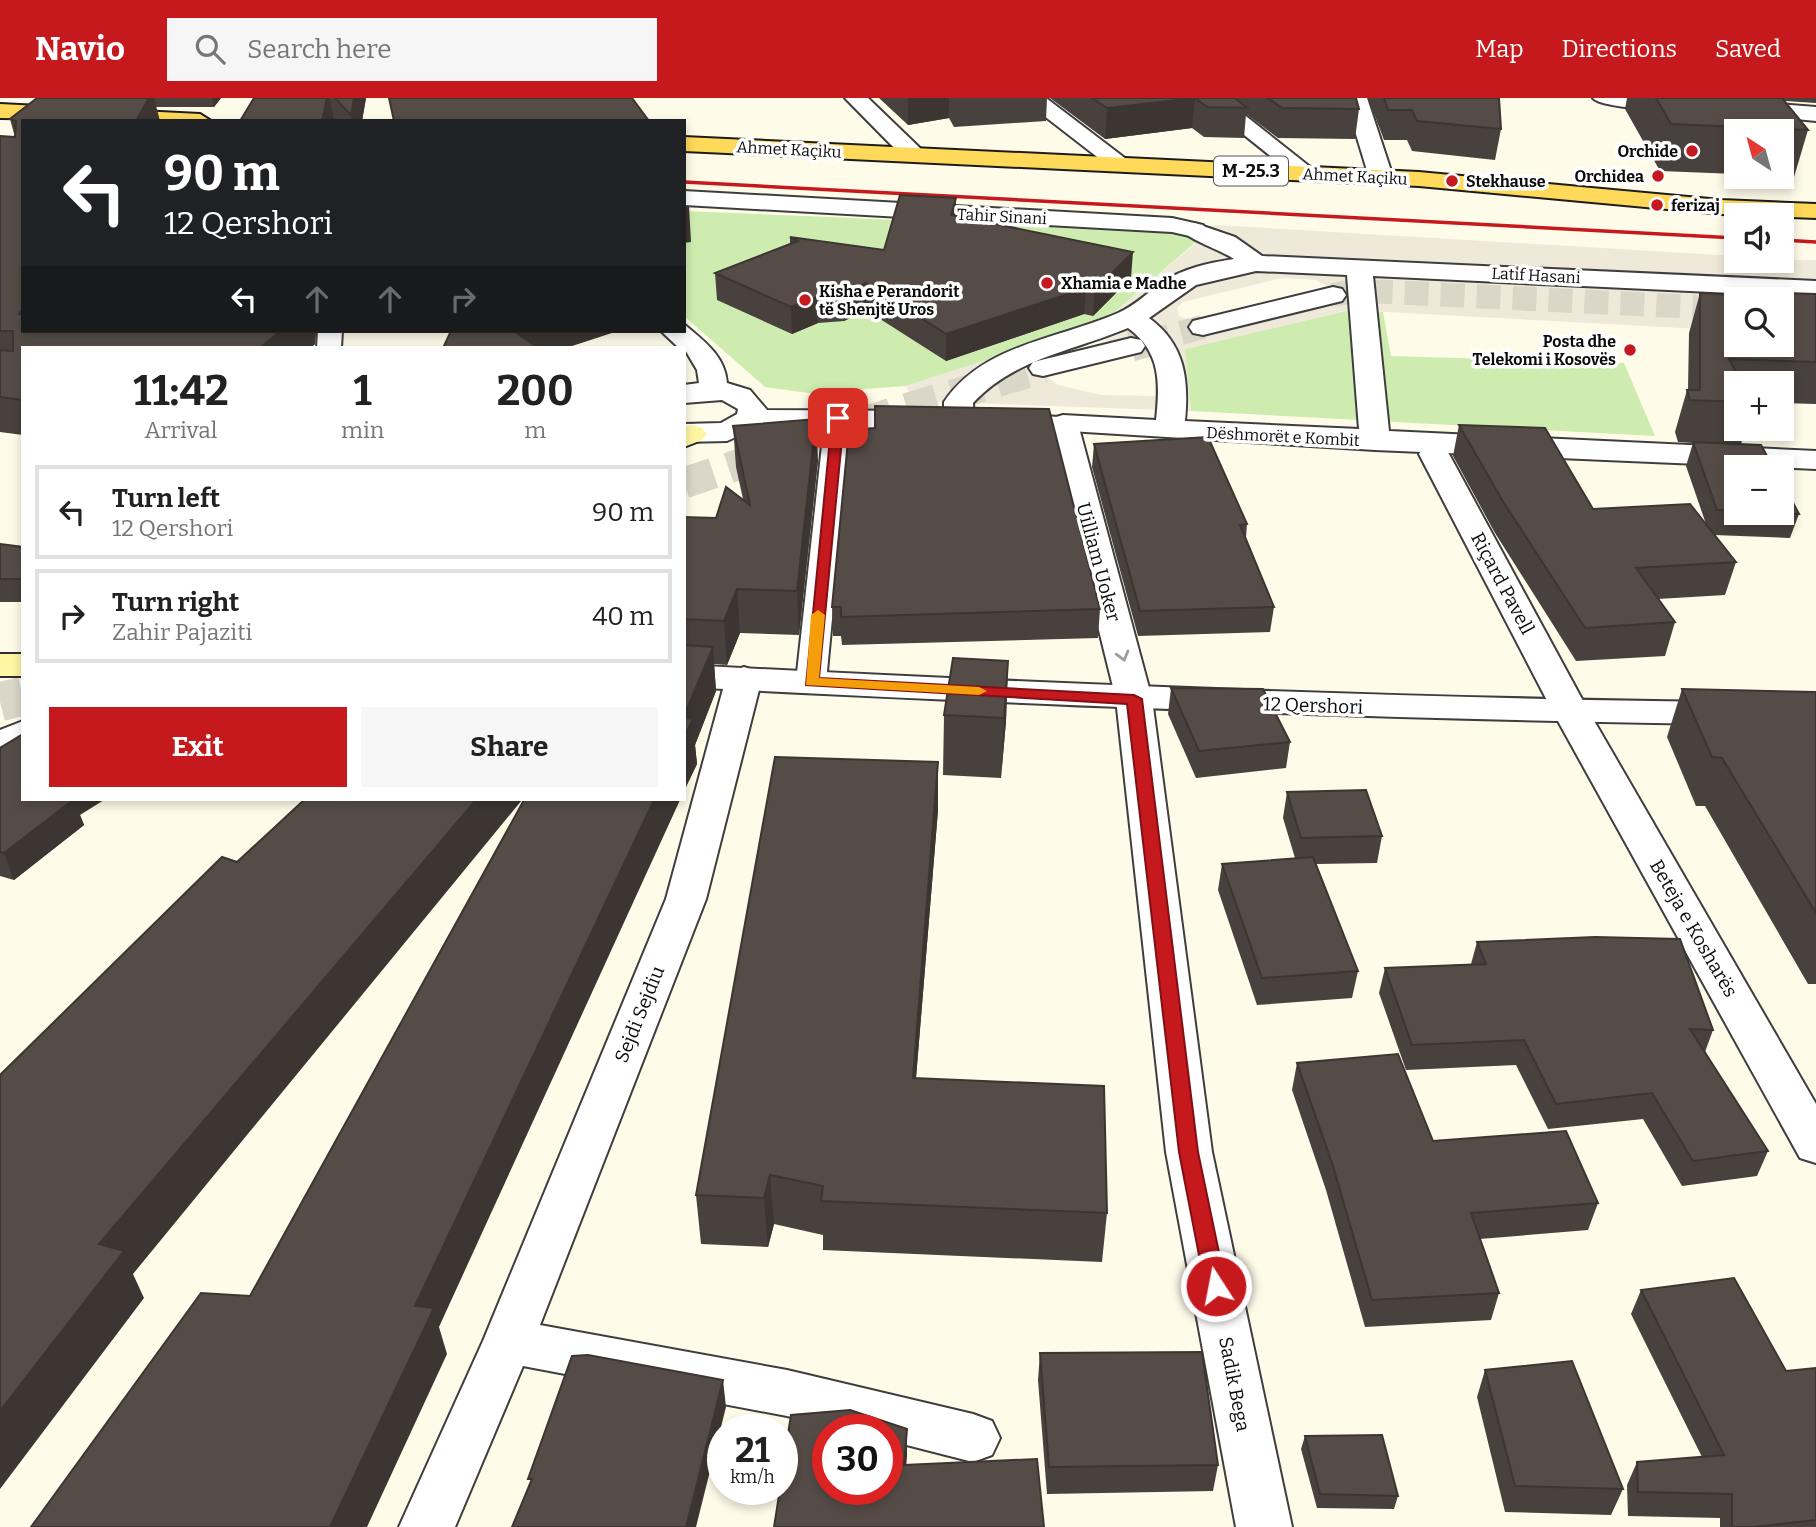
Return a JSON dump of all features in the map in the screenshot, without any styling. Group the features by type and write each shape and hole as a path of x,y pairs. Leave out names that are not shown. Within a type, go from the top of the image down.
{"main road":[{"path":"0,111 95,107 185,119"},
{"name":"Ahmet Kaçiku","path":"686,144 1381,177 1721,207 1816,211"},
{"path":"0,665 21,665"}],"street":[{"path":"856,98 915,156"},
{"path":"1032,98 1122,165"},
{"path":"1209,98 1307,174"},
{"path":"1356,98 1381,177"},
{"path":"1604,98 1697,105"},
{"path":"1723,107 1816,114"},
{"name":"Tahir Sinani","path":"686,198 1172,225 1226,242 1256,264"},
{"name":"Latif Hasani","path":"959,421 958,402 979,377 1024,356 1131,318 1180,282 1219,270 1256,264 1359,266 1816,289"},
{"path":"1359,266 1375,441"},
{"path":"1203,327 1333,295"},
{"path":"1131,318 1147,327 1166,347 1174,373 1169,430"},
{"path":"676,333 704,356 715,373 698,392"},
{"path":"1043,368 1131,346"},
{"path":"687,435 727,432 750,419 753,409 746,400 732,393 698,392"},
{"name":"Dëshmorët e Kombit","path":"750,419 838,418 1063,424 1816,460"},
{"name":"Uilliam Uoker","path":"1063,424 1134,699"},
{"name":"Riçard Pavell","path":"1434,454 1571,712"},
{"name":"12 Qershori","path":"686,676 1134,699 1571,712 1816,713"},
{"name":"Sejdi Sejdiu","path":"427,1527 508,1341 686,899 744,678"},
{"name":"Sadik Bega","path":"1134,699 1189,1152 1264,1527"},
{"name":"Beteja e Kosharës","path":"1571,712 1816,1145"},
{"path":"0,745 21,733"},
{"path":"508,1341 787,1393 973,1438"}],"lane":[{"path":"811,682 838,418"}],"green space":[{"path":"686,211 1183,232 1197,241 1102,323 906,386 808,393 765,387 686,318"},
{"path":"1350,310 1383,312 1391,356 1624,363 1655,436 1191,411 1184,349"}],"shaded area":[{"path":"1216,225 1724,255 1724,273 1794,273 1794,260 1816,260 1816,335 1794,312 1794,287 1724,287 1724,330 1350,310 1185,349 1191,411 914,401 906,386 1102,323 1197,242 1183,232","holes":["1282,278 1316,280 1331,289 1203,327 1179,316 1177,308 1183,302","1103,340 1131,346 1147,354 1154,362 1156,396 1101,395 1058,385 1046,376 1042,361 1049,353 1081,341"]}],"building":[{"path":"37,98 149,98 137,119 21,119 21,333 278,333 262,346 21,346 21,400 0,397 0,350 13,351 13,331 0,331 0,136 15,137 16,121 10,119"},
{"path":"254,98 327,98 322,119 241,119"},
{"path":"335,98 354,98 351,115"},
{"path":"389,98 632,98 648,119 394,119"},
{"path":"1092,98 1195,98 1107,108"},
{"path":"1195,98 1235,98 1247,108 1207,107"},
{"path":"1268,98 1356,98 1359,109 1282,108"},
{"path":"1384,98 1499,98 1501,129 1417,121 1412,110 1388,110"},
{"path":"1656,98 1782,98 1808,130 1794,129 1794,119 1724,119 1724,126 1671,124"},
{"path":"900,195 956,198 951,215 1133,252 1095,290 1086,288 946,334 866,283 844,295 817,297 791,307 715,273 798,241 790,237 884,250"},
{"path":"1700,293 1724,294 1724,357 1794,357 1794,293 1816,294 1816,362 1729,359 1736,371 1724,371 1724,401 1690,400 1687,390 1700,390"},
{"path":"450,333 517,333 535,346 444,346"},
{"path":"875,406 1049,409 1100,609 841,617 841,607 832,607 849,430 875,428"},
{"path":"816,419 797,591 737,589 724,621 686,619 686,517 716,518 726,487 750,505 733,426"},
{"path":"1459,425 1545,428 1593,509 1690,504 1736,562 1636,568 1675,622 1585,628 1502,500"},
{"path":"1208,437 1247,524 1240,525 1274,607 1140,611 1094,444"},
{"path":"1693,442 1761,445 1766,455 1724,455 1724,510 1717,510"},
{"path":"0,544 21,547 21,579 0,579"},
{"path":"686,645 713,647 686,711"},
{"path":"953,658 1008,661 1004,718 944,715"},
{"path":"1171,688 1263,689 1290,742 1199,751"},
{"path":"1682,689 1816,692 1816,913 1722,758 1712,757"},
{"path":"686,718 693,719 686,733"},
{"path":"21,735 21,801 72,801 4,853 0,852 0,748"},
{"path":"775,757 938,762 913,1078 1104,1086 1107,1213 821,1201 823,1186 770,1175 764,1198 696,1195"},
{"path":"1366,790 1382,836 1301,838 1287,792"},
{"path":"303,801 475,801 99,1244 124,1251 0,1411 0,1075 222,857 237,862"},
{"path":"523,801 654,801 415,1306 434,1308 330,1527 31,1527 201,1293 250,1296"},
{"path":"1313,857 1358,971 1262,978 1222,864"},
{"path":"1595,937 1680,939 1713,1030 1690,1029 1768,1151 1693,1161 1652,1093 1556,1104 1524,1040 1412,1045 1385,968 1486,964 1477,942"},
{"path":"1398,1054 1433,1141 1566,1131 1598,1203 1471,1213 1499,1293 1372,1300 1332,1163 1297,1063"},
{"path":"1734,1278 1786,1371 1816,1368 1816,1520 1732,1527 1732,1494 1638,1492 1637,1462 1724,1455 1641,1290"},
{"path":"1202,1352 1218,1465 1049,1467 1040,1353"},
{"path":"588,1355 723,1380 714,1414 707,1414 707,1444 686,1527 512,1527 532,1479 528,1479 572,1356"},
{"path":"1572,1361 1623,1489 1515,1486 1485,1370"},
{"path":"850,1410 862,1414 812,1414 812,1505 903,1505 903,1428 907,1429 904,1465 1037,1459 1044,1527 774,1527 777,1505 798,1505 798,1414"},
{"path":"1382,1435 1398,1496 1320,1494 1305,1436"}],"tunnel":[{"path":"1333,295 1355,291 1389,292 1724,308"},
{"path":"1146,342 1203,327"},
{"path":"1131,346 1153,340"},
{"path":"686,482 892,413 1043,368"},
{"path":"0,702 21,697"}],"railway":[{"path":"686,182 1724,237"},
{"path":"1794,241 1816,242"}],"slow traffic":[{"path":"818,615 811,682 979,691"}],"place":[{"name":"Orchide","path":"1692,151"},
{"name":"Orchidea","path":"1658,176"},
{"name":"Stekhause","path":"1452,181"},
{"name":"ferizaj","path":"1657,205"},
{"name":"Xhamia e Madhe","path":"1047,283"},
{"name":"Kisha e Perandorit të Shenjtë Uros","path":"805,300"},
{"name":"Posta dhe Telekomi i Kosovës","path":"1630,350"}],"route":[{"path":"838,418 811,682 1134,699 1189,1152 1216,1286"}]}
